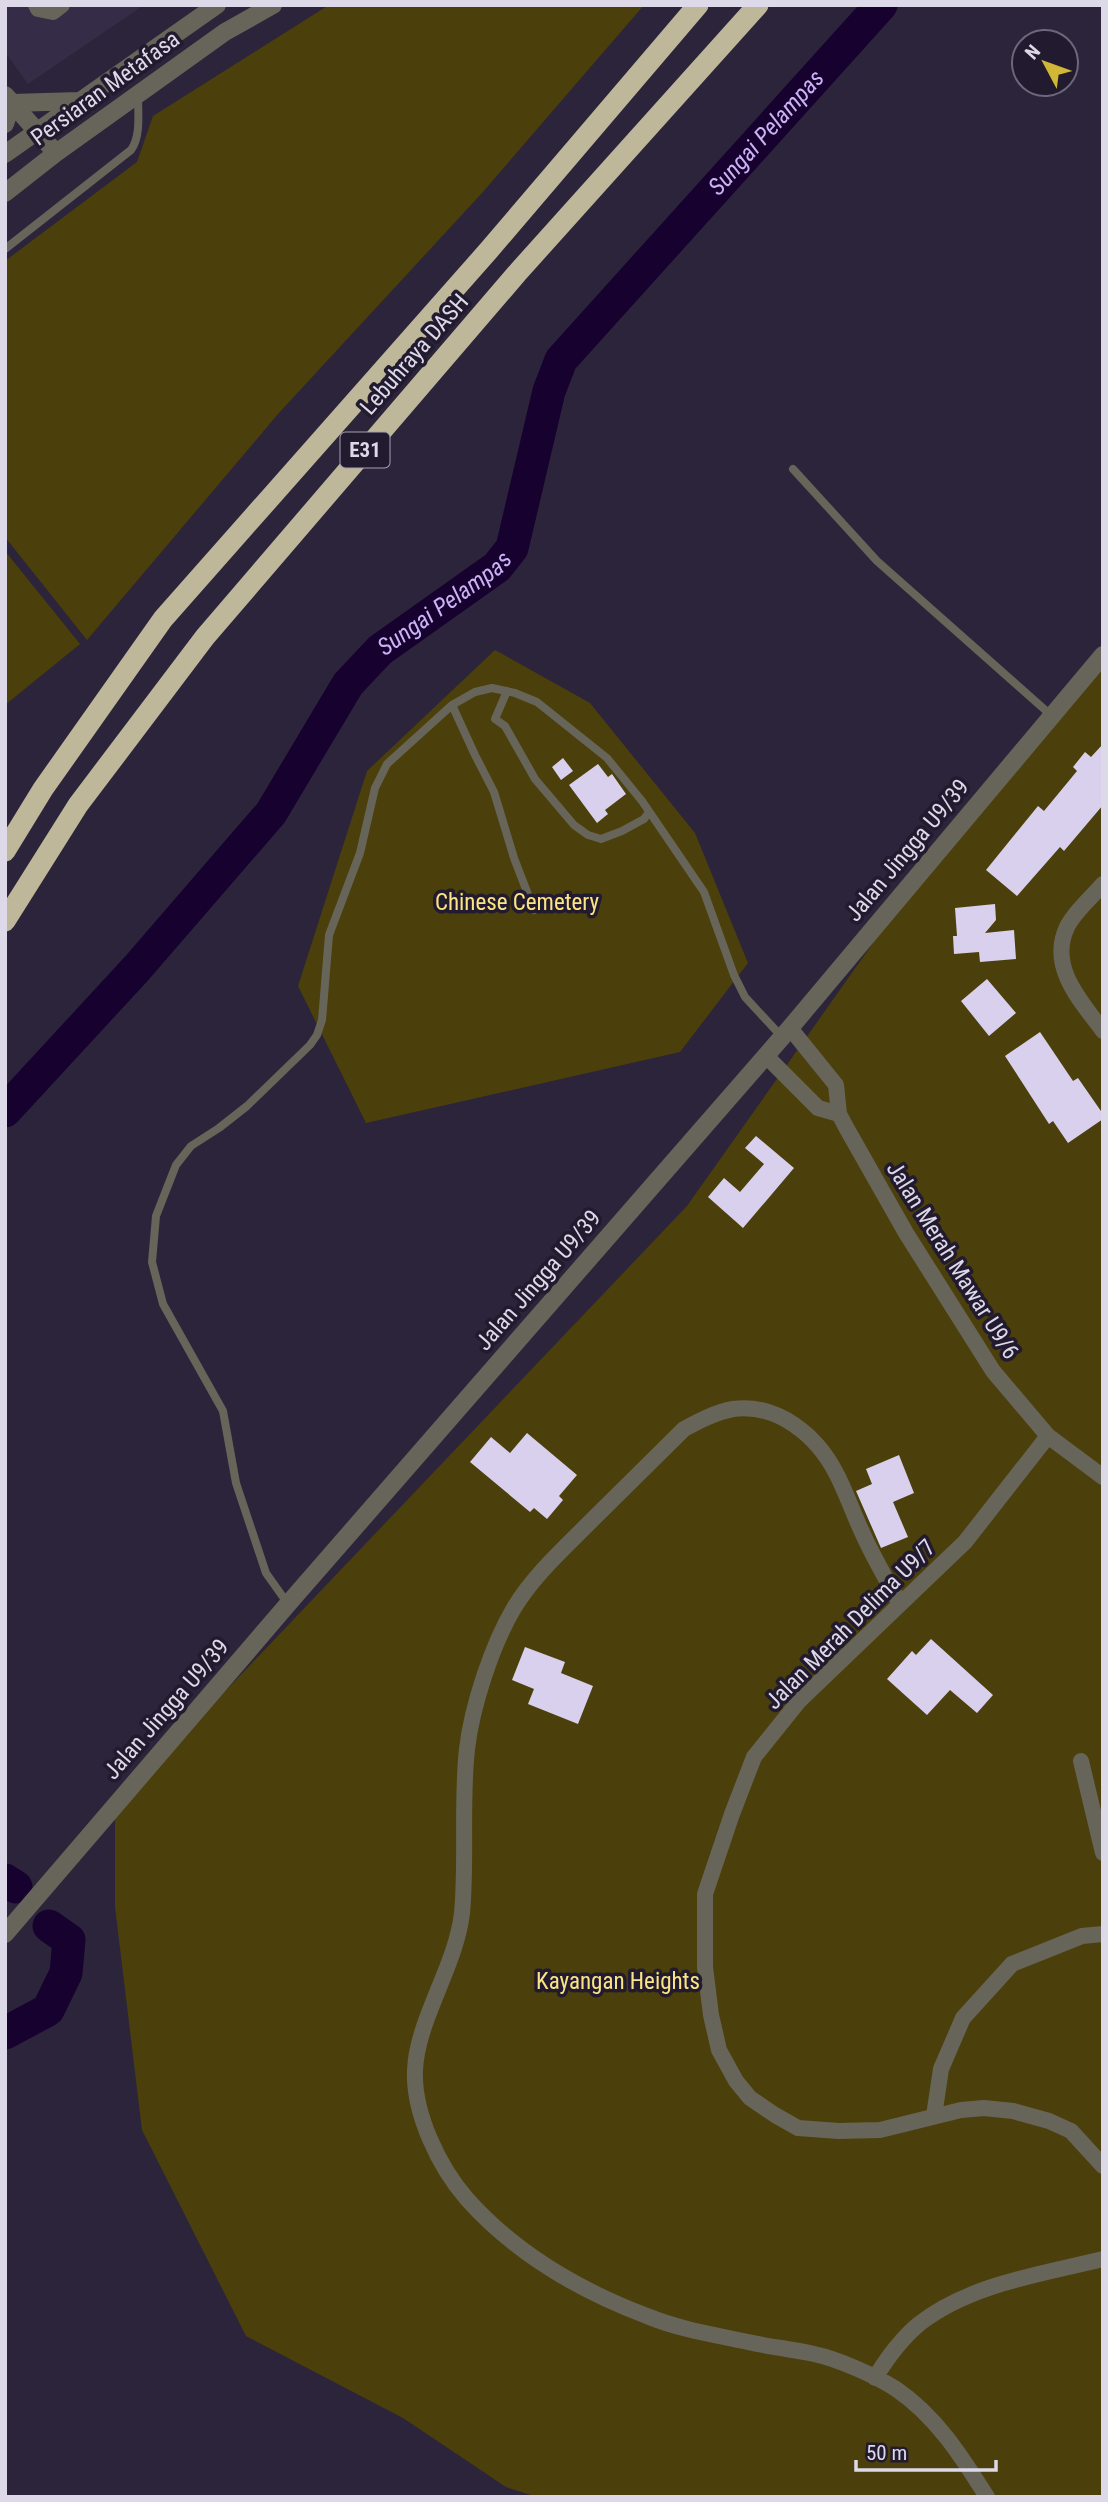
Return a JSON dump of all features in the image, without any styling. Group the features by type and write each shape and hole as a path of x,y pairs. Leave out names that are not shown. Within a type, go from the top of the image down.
{"highway":[{"name":"Lebuhraya DASH","path":"5,851 43,789 163,619 489,250 698,5"},
{"name":"Lebuhraya DASH","path":"5,921 79,805 205,637 519,271 758,5"}],"street":[{"path":"36,5 38,9 53,12 62,5"},
{"name":"Persiaran Metafasa","path":"5,154 217,5"},
{"name":"Persiaran Metafasa","path":"5,193 56,153 225,32 273,5"},
{"path":"9,99 79,101"},
{"path":"5,124 9,99"},
{"path":"9,99 56,153"},
{"name":"Jalan Jingga U9/39","path":"5,1934 288,1604 786,1033 1103,655"},
{"path":"1103,884 1067,926 1061,950 1065,979 1103,1031"},
{"name":"Jalan Merah Mawar U9/6","path":"786,1033 836,1085 839,1114 906,1233 993,1371 1048,1436 1103,1477"},
{"path":"766,1056 818,1108 839,1114"},
{"path":"900,1604 863,1535 836,1473 821,1449 794,1424 778,1415 734,1409 705,1418 684,1429 537,1577 514,1608 486,1669 476,1701 467,1749 462,1914 454,1952 422,2035 415,2069 418,2100 435,2151 456,2186 489,2224 530,2257 573,2284 649,2318 751,2343 818,2355 897,2390 955,2445 987,2497"},
{"name":"Jalan Merah Delima U9/7","path":"1048,1436 965,1542 799,1701 754,1757 705,1894 705,1967 719,2050 736,2081 750,2098 798,2128 880,2130 933,2116 984,2108 1013,2110 1049,2121 1071,2132 1103,2166"},
{"path":"1081,1760 1103,1853"},
{"path":"933,2116 941,2069 963,2018 1012,1964 1082,1936 1103,1934"},
{"path":"874,2378 891,2352 919,2324 949,2304 1003,2284 1103,2259"}],"lane":[{"path":"5,249 131,150 137,135 138,94"},
{"path":"793,469 877,561 1052,716"},
{"path":"288,1604 266,1573 236,1483 223,1411 163,1304 152,1262 156,1216 176,1166 191,1146 247,1106 317,1035 322,1020 328,935 360,853 375,788 387,764 452,705 475,692 492,688 537,702 607,758 649,812 704,892 734,975 745,997 786,1033"},
{"path":"506,691 495,719 505,726 535,779 574,825 588,835 601,839 644,819 649,812"},
{"path":"452,705 494,792 514,858 534,910"}],"shaded area":[{"path":"5,5 144,5 28,84 5,52"}],"green space":[{"path":"329,5 644,5 482,193 278,414 87,640 5,537 5,261 137,162 153,116"},
{"path":"5,551 80,644 5,705"},
{"name":"Chinese Cemetery","path":"495,650 590,703 695,833 748,963 680,1052 366,1123 298,986 367,771"},
{"name":"Kayangan Heights","path":"1103,658 1103,2497 537,2497 506,2487 403,2418 246,2336 142,2130 115,1907 115,1807 687,1206 936,854"}],"building":[{"path":"1103,744 1103,805 1064,851 1060,847 1017,896 986,870 1038,806 1044,811 1077,771 1073,767 1085,752 1091,757"},
{"path":"563,758 573,771 561,780 552,767"},
{"path":"598,764 608,777 612,774 626,794 605,810 608,814 597,823 569,785"},
{"path":"995,904 996,920 985,933 1014,930 1016,959 980,962 979,952 954,954 953,936 957,936 955,908"},
{"path":"987,979 1016,1013 989,1036 961,1001"},
{"path":"1040,1032 1073,1081 1078,1078 1103,1114 1103,1119 1068,1143 1053,1121 1049,1124 1005,1056"},
{"path":"756,1136 794,1168 743,1228 708,1197 724,1178 740,1192 764,1164 745,1148"},
{"path":"527,1433 577,1475 559,1496 563,1500 547,1519 534,1508 530,1512 470,1462 491,1437 510,1453"},
{"path":"899,1455 914,1493 893,1502 908,1537 881,1548 856,1491 872,1484 866,1469"},
{"path":"931,1639 993,1695 977,1713 950,1690 927,1715 887,1679 912,1651 916,1655"},
{"path":"525,1647 565,1662 561,1673 593,1686 578,1724 528,1704 534,1689 512,1680"}],"waterway":[{"name":"Sungai Pelampas","path":"5,1111 137,968 271,813 348,684 380,650 497,567 512,548 549,391 561,360 881,5"},
{"name":"Sungai Pelampas","path":"5,1880 16,1887"},
{"name":"Sungai Pelampas","path":"5,2033 48,2010 66,1973 69,1940 49,1926"}]}
